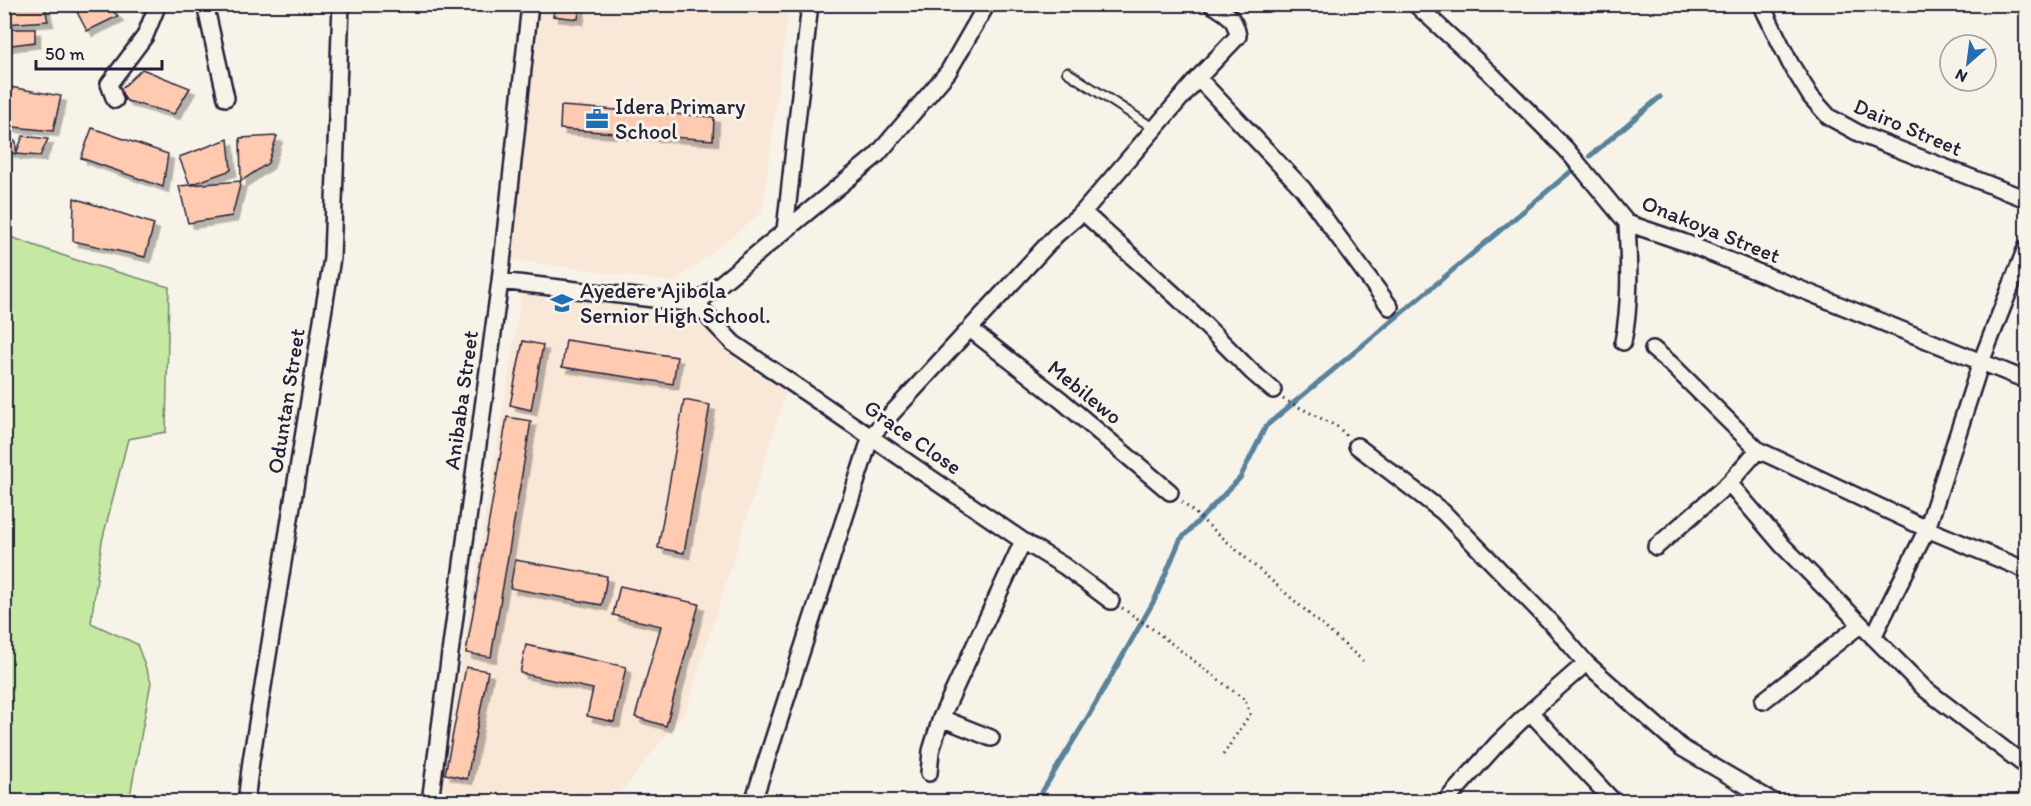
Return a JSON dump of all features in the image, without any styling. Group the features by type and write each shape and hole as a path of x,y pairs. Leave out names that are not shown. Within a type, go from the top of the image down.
{"street":[{"path":"115,100 109,84 145,36 158,4"},
{"path":"206,4 225,98"},
{"name":"Oduntan Street","path":"246,801 332,258 341,4"},
{"name":"Anibaba Street","path":"430,801 500,281 530,4"},
{"path":"785,230 810,4"},
{"path":"500,281 696,304 877,155 948,72 987,4"},
{"path":"753,801 871,436 1057,234 1083,212 1198,78 1238,36 1236,23 1211,4"},
{"name":"Onakoya Street","path":"1415,4 1489,72 1566,149 1627,223 1683,242 2026,380"},
{"name":"Dairo Street","path":"1761,4 1790,63 1811,97 1829,117 1862,135 2026,199"},
{"path":"1198,78 1303,189 1390,307"},
{"path":"1083,212 1178,298 1251,372 1273,390"},
{"path":"1623,342 1629,315 1627,223"},
{"path":"1873,638 1927,529 1981,362 2026,248"},
{"name":"Grace Close","path":"696,304 733,343 1023,541 1064,566 1111,601"},
{"name":"Mebilewo","path":"970,329 1061,400 1170,492"},
{"path":"1653,349 1758,450 1927,529 2026,570"},
{"path":"1357,446 1443,512 1586,663 1682,748 1773,801"},
{"path":"1656,547 1729,483 1758,450"},
{"path":"1729,483 1782,545 1924,689 2026,766"},
{"path":"929,773 931,751 941,718 1023,541"},
{"path":"1763,701 1860,625"},
{"path":"1445,801 1497,744 1586,663"},
{"path":"1530,712 1614,801"},
{"path":"941,718 991,738"}],"lane":[{"path":"1066,72 1155,129"}],"path":[{"path":"1287,403 1338,427 1357,446"},
{"path":"1196,513 1363,662"},
{"path":"1140,619 1245,700 1250,714 1221,758"}],"shaded area":[{"path":"541,5 789,5 762,212 675,282 509,259"},
{"path":"522,292 694,316 740,363 786,392 686,710 614,801 438,802"}],"green space":[{"path":"5,235 76,260 169,287 166,432 128,439 102,541 91,623 137,644 151,682 129,801 5,801"}],"building":[{"path":"4,4 44,4 48,21 4,24"},
{"path":"106,4 118,16 87,31 77,12"},
{"path":"555,4 580,4 578,19 553,16"},
{"path":"4,29 35,29 35,42 4,46"},
{"path":"142,69 190,88 174,114 127,101 119,91"},
{"path":"4,86 61,96 53,131 4,126"},
{"path":"561,106 714,117 713,140 560,129"},
{"path":"92,128 168,154 163,187 81,158"},
{"path":"5,136 16,142 16,154 4,150"},
{"path":"23,136 48,139 40,156 16,154"},
{"path":"277,136 268,163 241,181 240,138"},
{"path":"228,139 231,170 190,185 179,157"},
{"path":"241,181 232,216 188,223 179,186"},
{"path":"74,198 154,224 145,257 73,241"},
{"path":"566,340 677,357 673,384 562,367"},
{"path":"523,341 543,345 531,410 510,405"},
{"path":"684,400 710,405 684,553 658,548"},
{"path":"507,417 531,421 491,657 466,653"},
{"path":"515,560 607,576 602,605 510,588"},
{"path":"620,586 699,604 666,726 635,717 661,626 613,615"},
{"path":"526,645 626,667 614,722 587,716 593,689 520,673"},
{"path":"466,667 488,671 467,779 445,774"}],"waterway":[{"path":"1590,156 1660,97"},
{"path":"1036,802 1155,599 1180,540 1240,478 1266,426 1575,168"}],"place":[{"name":"Idera Primary School","path":"597,119"},
{"name":"Ayedere Ajibola Sernior High School.","path":"562,303"}]}
